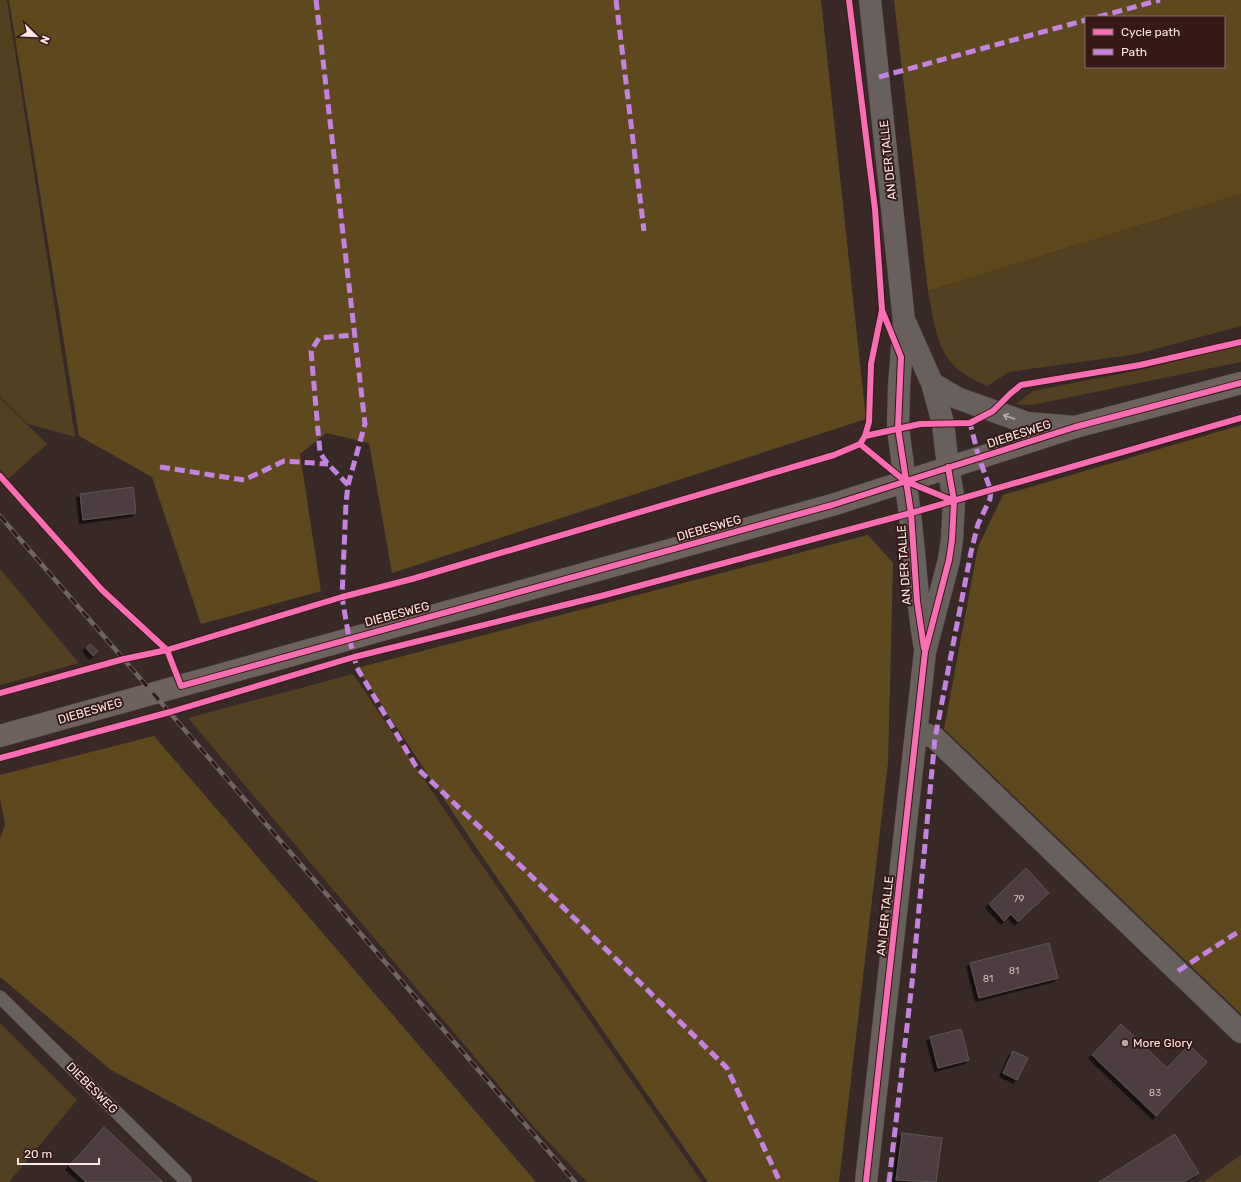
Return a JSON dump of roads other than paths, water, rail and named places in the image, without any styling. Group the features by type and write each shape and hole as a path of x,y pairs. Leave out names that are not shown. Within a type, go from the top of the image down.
{"main road":[{"name":"DIEBESWEG","path":"0,736 832,505 1075,428 1241,383"}],"street":[{"name":"AN DER TALLE","path":"870,0 904,321 899,387 898,428 911,513 917,602 925,652"},
{"name":"AN DER TALLE","path":"866,1182 925,652 949,560 952,540 954,501 942,423 932,383 904,321"},
{"path":"932,383 957,398 1027,423 1075,428"},
{"path":"916,730 936,738 1241,1032"}],"lane":[{"name":"DIEBESWEG","path":"0,997 185,1180"}],"railway":[{"path":"0,516 575,1182"}],"place":[{"name":"More Glory","path":"1125,1043"}]}
